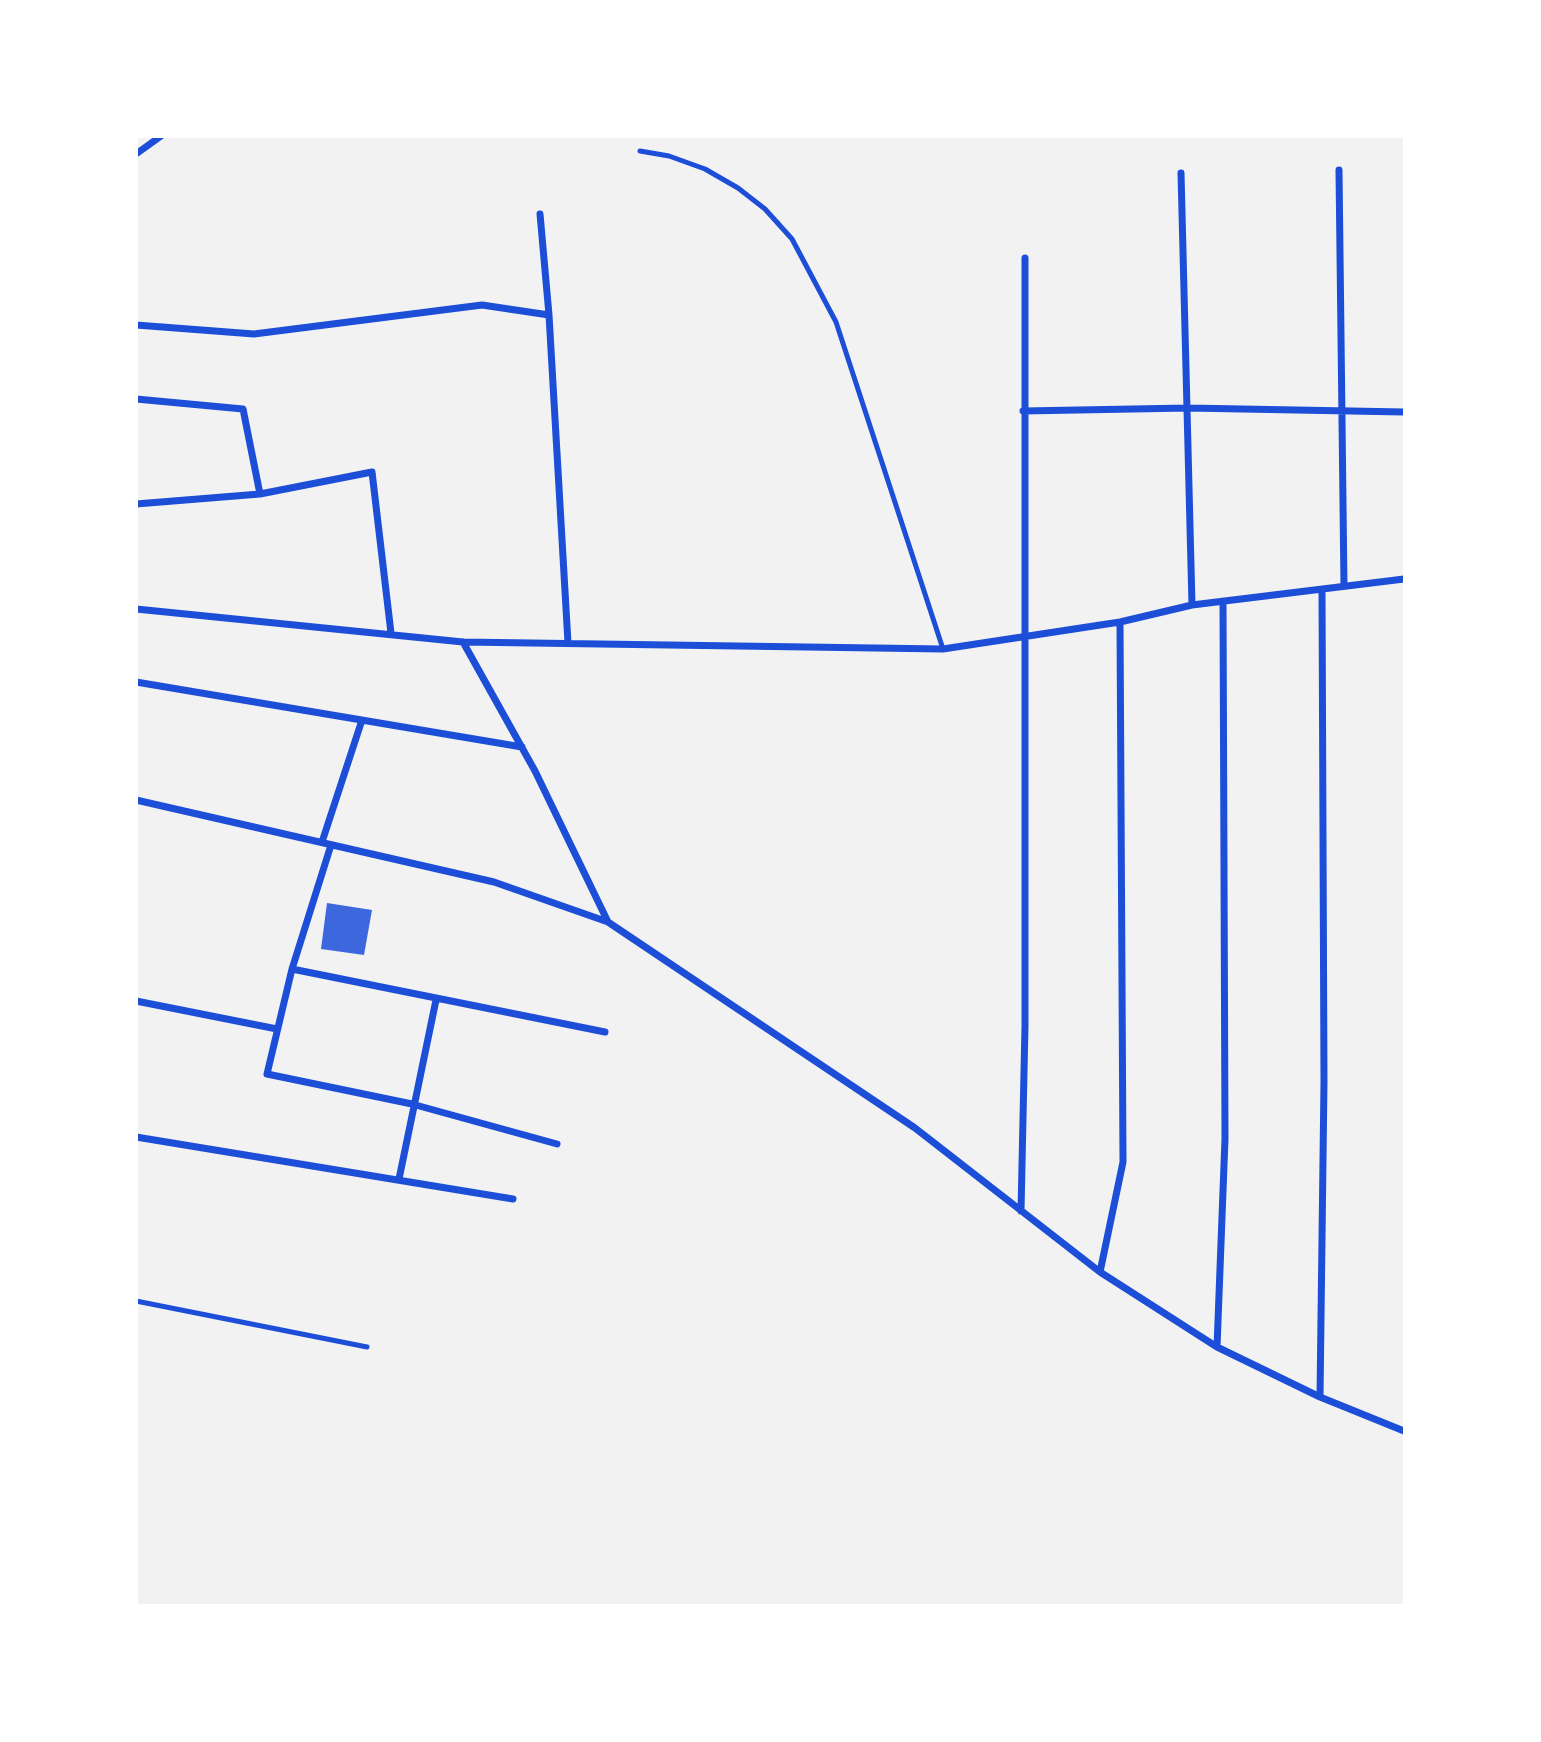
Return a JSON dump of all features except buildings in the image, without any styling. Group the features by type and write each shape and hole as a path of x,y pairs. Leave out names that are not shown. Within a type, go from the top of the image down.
{"street":[{"path":"136,154 161,136"},
{"path":"1339,170 1344,586"},
{"path":"1181,173 1192,605"},
{"path":"540,214 549,315 568,643"},
{"path":"1021,1211 1025,1026 1025,258"},
{"path":"136,325 254,334 482,305 549,315"},
{"path":"136,398 243,409 260,494"},
{"path":"1023,411 1188,408 1405,412"},
{"path":"136,504 260,494 372,472 391,633"},
{"path":"136,609 463,642 943,649 1120,622 1192,605 1405,579"},
{"path":"1320,1397 1324,1081 1322,590"},
{"path":"1217,1347 1225,1139 1223,603"},
{"path":"1100,1272 1123,1162 1120,622"},
{"path":"463,642 522,747 608,922"},
{"path":"136,682 522,747"},
{"path":"322,842 362,720"},
{"path":"136,800 494,882 608,922 915,1128 1100,1272 1217,1347 1320,1397 1405,1431"},
{"path":"331,845 292,969 267,1074 412,1104 557,1144"},
{"path":"292,969 605,1032"},
{"path":"399,1179 412,1104 436,1000"},
{"path":"136,1001 277,1029"},
{"path":"136,1137 513,1199"}],"lane":[{"path":"640,151 669,156 705,169 738,188 765,209 792,240 817,281 836,322 943,649"},
{"path":"136,1301 367,1347"}]}
